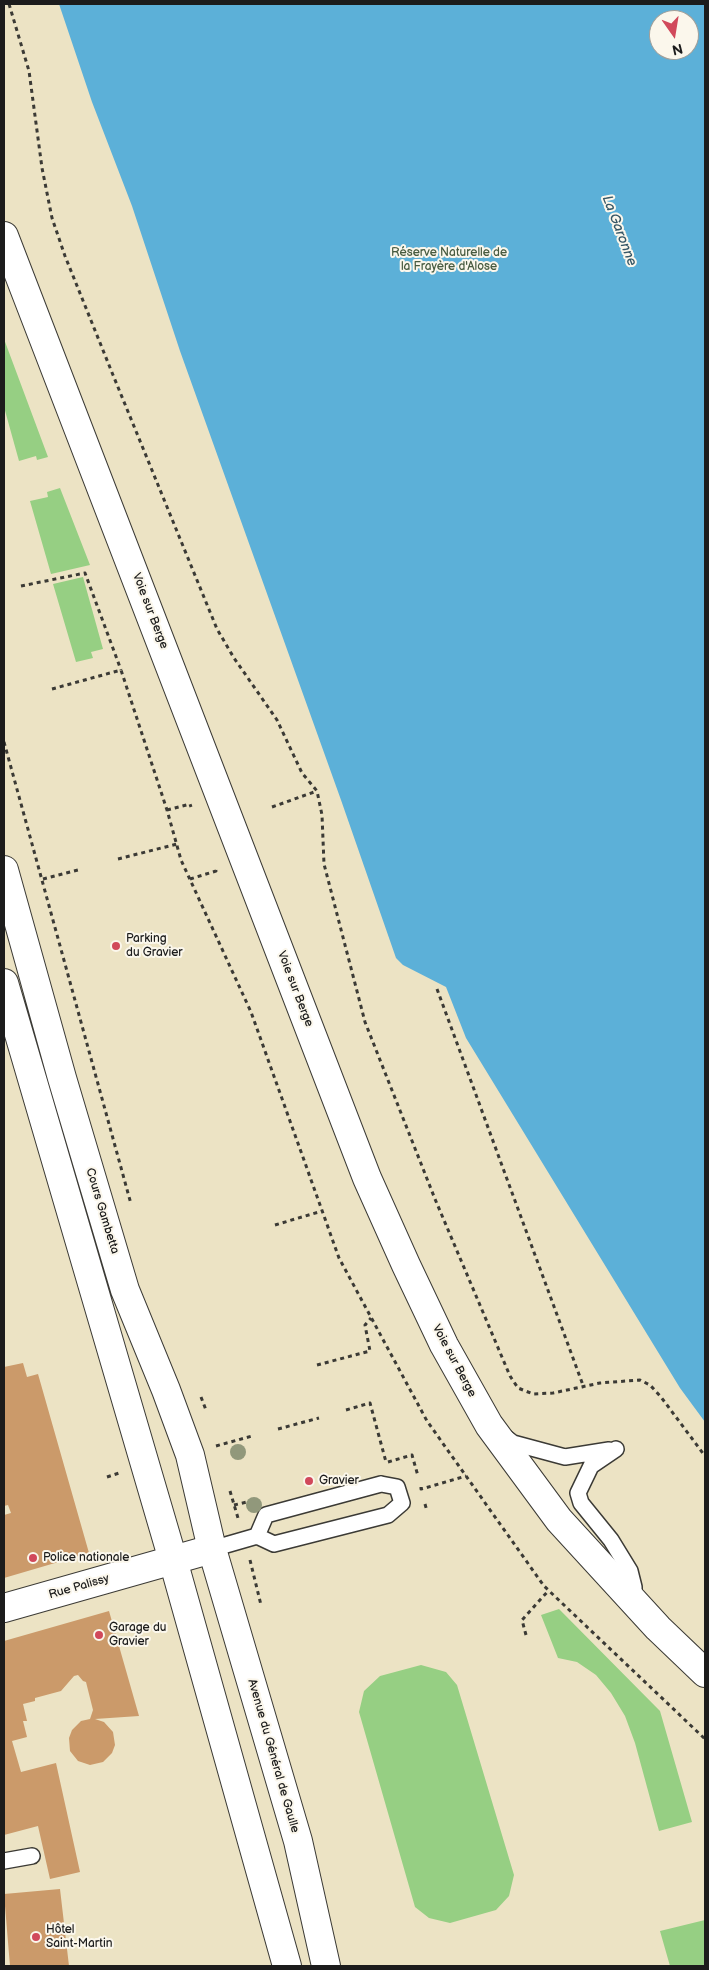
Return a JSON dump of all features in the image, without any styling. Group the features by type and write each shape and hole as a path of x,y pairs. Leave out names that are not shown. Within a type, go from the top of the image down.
{"main road":[{"name":"Voie sur Berge","path":"4,236 367,1178 444,1345 489,1425 559,1520 658,1628 705,1673"},
{"name":"Cours Gambetta","path":"4,870 62,1078 126,1290 190,1455 212,1549"},
{"path":"4,983 173,1560 287,1966"},
{"name":"Rue Palissy","path":"4,1608 212,1549"},
{"name":"Avenue du Général de Gaulle","path":"212,1549 298,1841 326,1966"}],"lane":[{"path":"489,1425 513,1443 553,1455 565,1457 616,1449 591,1466 578,1493 581,1504 611,1540 630,1571 634,1587 634,1602"},
{"path":"212,1549 257,1536 274,1544 388,1515 402,1502 397,1487 381,1484 266,1515 257,1536"},
{"path":"4,1861 32,1856"}],"path":[{"path":"9,4 29,71 42,168 52,218 77,287 217,629 234,658 277,720 302,773 318,790 322,815 324,864 365,1022 435,1199 502,1360 518,1388 533,1394 584,1388 600,1383 640,1380 650,1385 661,1397 705,1456"},
{"path":"21,586 85,573 121,670 177,844 118,859"},
{"path":"52,688 121,670"},
{"path":"272,807 318,790"},
{"path":"167,810 190,804 193,812"},
{"path":"190,879 216,871 212,862"},
{"path":"43,879 78,870"},
{"path":"437,989 584,1388"},
{"path":"275,1225 322,1211"},
{"path":"317,1365 370,1351 365,1325 371,1318"},
{"path":"346,1410 370,1403 386,1463"},
{"path":"278,1429 319,1418"},
{"path":"216,1446 252,1436"},
{"path":"426,1488 466,1476"},
{"path":"526,1635 522,1620 549,1590"}],"green space":[{"path":"4,339 48,457 37,460 36,456 19,461 4,407"},
{"path":"60,488 90,565 51,574 30,501 48,497 47,492"},
{"path":"83,577 103,649 91,652 93,658 76,662 53,584"},
{"path":"559,1609 660,1711 692,1822 659,1831 635,1743 625,1716 611,1693 596,1675 577,1662 558,1658 541,1615"},
{"path":"421,1665 446,1672 457,1685 514,1875 509,1896 496,1910 450,1923 429,1918 415,1907 359,1712 364,1691 380,1676"},
{"path":"705,1920 705,1966 670,1966 660,1931"}],"water":[{"name":"Réserve Naturelle de la Frayère d'Alose","path":"59,4 705,4 705,1422 680,1388 466,1038 446,987 403,965 396,958 180,351 132,206 92,102"}],"building":[{"path":"23,1363 27,1377 38,1374 89,1553 4,1578 4,1515 11,1513 8,1505 4,1506 4,1367"},
{"path":"109,1611 139,1716 95,1719 104,1722 113,1732 115,1745 112,1753 103,1762 90,1765 78,1761 70,1751 69,1738 72,1730 81,1721 90,1719 93,1710 86,1682 78,1675 74,1676 61,1691 35,1698 35,1701 23,1704 27,1721 23,1721 27,1737 12,1741 21,1772 56,1763 80,1872 50,1879 38,1826 4,1835 4,1641"},
{"name":"Hôtel Saint-Martin","path":"60,1889 69,1966 10,1966 4,1894"}],"place":[{"name":"Parking du Gravier","path":"116,946"},
{"name":"Gravier","path":"309,1481"},
{"name":"Police nationale","path":"33,1558"},
{"name":"Garage du Gravier","path":"99,1635"},
{"name":"Hôtel Saint-Martin","path":"36,1937"}],"water label":[{"name":"La Garonne","path":"619,231"}]}
